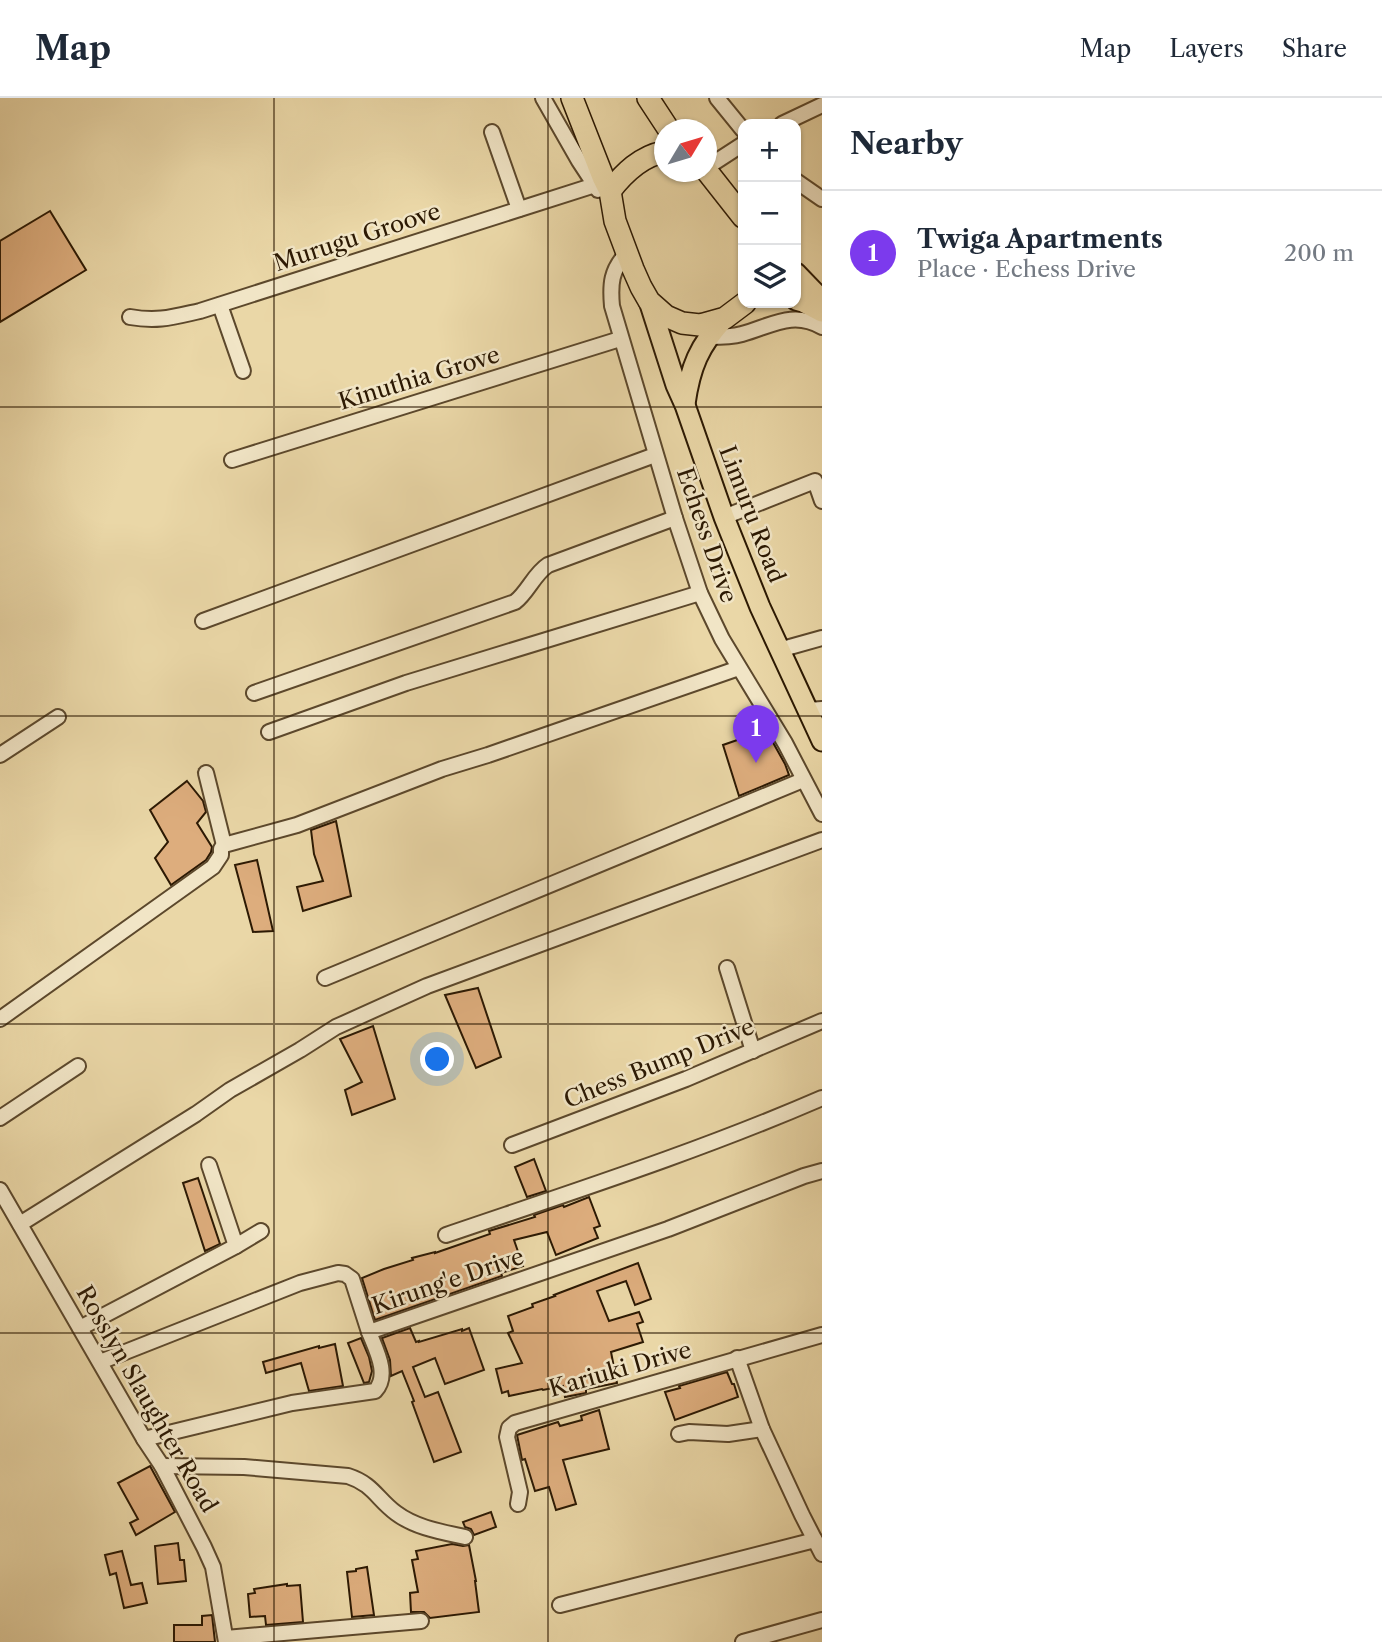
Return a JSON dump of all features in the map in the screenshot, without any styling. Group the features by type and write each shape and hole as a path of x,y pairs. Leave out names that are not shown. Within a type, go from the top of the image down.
{"highway":[{"path":"572,98 627,253 640,287 649,301 666,316 682,323 700,325 725,318 740,308"},
{"path":"648,98 662,119"},
{"path":"606,196 630,168 654,155"},
{"path":"716,182 738,211"}],"main road":[{"path":"801,278 822,300"},
{"name":"Limuru Road","path":"649,301 724,517 779,650 815,710 822,741"},
{"path":"801,301 822,312"},
{"path":"685,405 689,378 697,357 725,318"}],"street":[{"path":"543,98 579,162 606,196"},
{"path":"717,98 738,125"},
{"path":"793,119 822,105"},
{"path":"492,132 519,209"},
{"path":"717,162 738,147"},
{"path":"797,182 822,199"},
{"name":"Murugu Groove","path":"130,317 150,320 175,317 519,209 606,196"},
{"name":"Echess Drive","path":"627,253 613,274 610,289 612,306 675,519 700,593 716,628 785,743 822,814"},
{"path":"219,305 243,371"},
{"path":"709,337 729,337 792,319 805,320 822,327"},
{"name":"Kinuthia Grove","path":"232,460 620,338"},
{"path":"203,621 656,455"},
{"path":"724,517 818,479 822,501"},
{"path":"254,694 515,602 548,565 675,519"},
{"path":"269,732 406,683 700,593"},
{"path":"779,650 822,638"},
{"path":"224,845 297,825 442,769 739,668"},
{"path":"0,755 58,717"},
{"path":"0,1019 213,867 222,855 221,849 224,845 206,773"},
{"path":"325,978 803,780"},
{"path":"20,1224 230,1090 336,1027 426,986 822,840"},
{"path":"727,968 753,1051"},
{"name":"Chess Bump Drive","path":"512,1145 674,1084 822,1021"},
{"path":"0,1118 78,1066"},
{"name":"Kirung'e Drive","path":"446,1235 588,1187 822,1098"},
{"path":"209,1165 236,1246"},
{"name":"Kirung'e Drive","path":"144,1439 292,1403 375,1391 381,1385 382,1368 369,1332 668,1229 822,1171"},
{"name":"Rosslyn Slaughter Road","path":"0,1189 162,1466 204,1547 213,1567 226,1640"},
{"path":"80,1328 261,1231"},
{"path":"100,1362 300,1283 338,1273 352,1279 369,1332"},
{"name":"Kariuki Drive","path":"517,1504 520,1492 507,1437 509,1428 515,1423 822,1335"},
{"path":"737,1359 762,1429 822,1554"},
{"path":"679,1434 728,1434 762,1429"},
{"path":"162,1466 244,1467 348,1476 370,1487 386,1505 412,1522 441,1532 465,1536"},
{"path":"560,1605 815,1540"},
{"path":"743,1642 822,1620"},
{"path":"226,1640 421,1621"}],"building":[{"path":"50,211 86,270 0,322 0,241"},
{"path":"766,730 789,775 739,796 723,745"},
{"path":"187,781 203,801 206,812 197,823 212,847 206,860 171,885 155,858 168,842 150,810"},
{"path":"336,821 351,896 303,911 297,887 323,881 314,854 311,830"},
{"path":"257,860 273,931 253,932 235,865"},
{"path":"478,988 501,1057 476,1068 445,995"},
{"path":"373,1026 395,1099 352,1115 345,1090 362,1082 340,1039"},
{"path":"534,1159 546,1191 527,1197 515,1167"},
{"path":"198,1178 220,1244 205,1251 183,1183"},
{"path":"589,1197 600,1226 594,1228 598,1238 556,1255 547,1232 514,1240 523,1266 501,1273 502,1276 375,1320 362,1278"},
{"path":"638,1263 651,1299 635,1305 626,1281 597,1291 609,1321 639,1312 643,1322 637,1324 643,1342 611,1352 617,1383 586,1389 586,1393 565,1397 563,1386 509,1396 508,1391 502,1393 496,1369 522,1363 508,1333 513,1331 508,1316"},
{"path":"410,1328 416,1342 419,1342 469,1328 484,1370 445,1384 435,1358 413,1367 425,1397 438,1392 461,1452 434,1462 402,1371 391,1376 390,1360 382,1338"},
{"path":"361,1338 372,1371 369,1382 364,1383 348,1343"},
{"path":"335,1344 343,1386 309,1391 301,1363 266,1373 263,1362"},
{"path":"727,1372 738,1397 675,1420 665,1392"},
{"path":"599,1410 609,1449 563,1460 576,1504 556,1510 549,1487 535,1491 525,1459 522,1460 517,1435 558,1422 560,1426 582,1420 581,1416"},
{"path":"150,1466 175,1512 136,1535 130,1523 138,1519 118,1483"},
{"path":"491,1512 496,1527 474,1535 471,1529 465,1527 463,1522"},
{"path":"178,1543 180,1560 184,1560 186,1581 158,1584 155,1546"},
{"path":"452,1544 469,1545 479,1612 430,1618 424,1612 411,1612 410,1593 418,1592 412,1560 418,1559 416,1551"},
{"path":"122,1551 131,1585 142,1583 147,1603 124,1608 116,1573 110,1575 105,1555"},
{"path":"367,1567 374,1615 352,1617 347,1572"},
{"path":"287,1584 300,1585 303,1622 266,1625 265,1616 250,1617 248,1594 255,1593 254,1589"},
{"path":"212,1615 215,1642 174,1642 174,1625 202,1625 202,1616"}],"place":[{"name":"Twiga Apartments","path":"756,763"}]}
